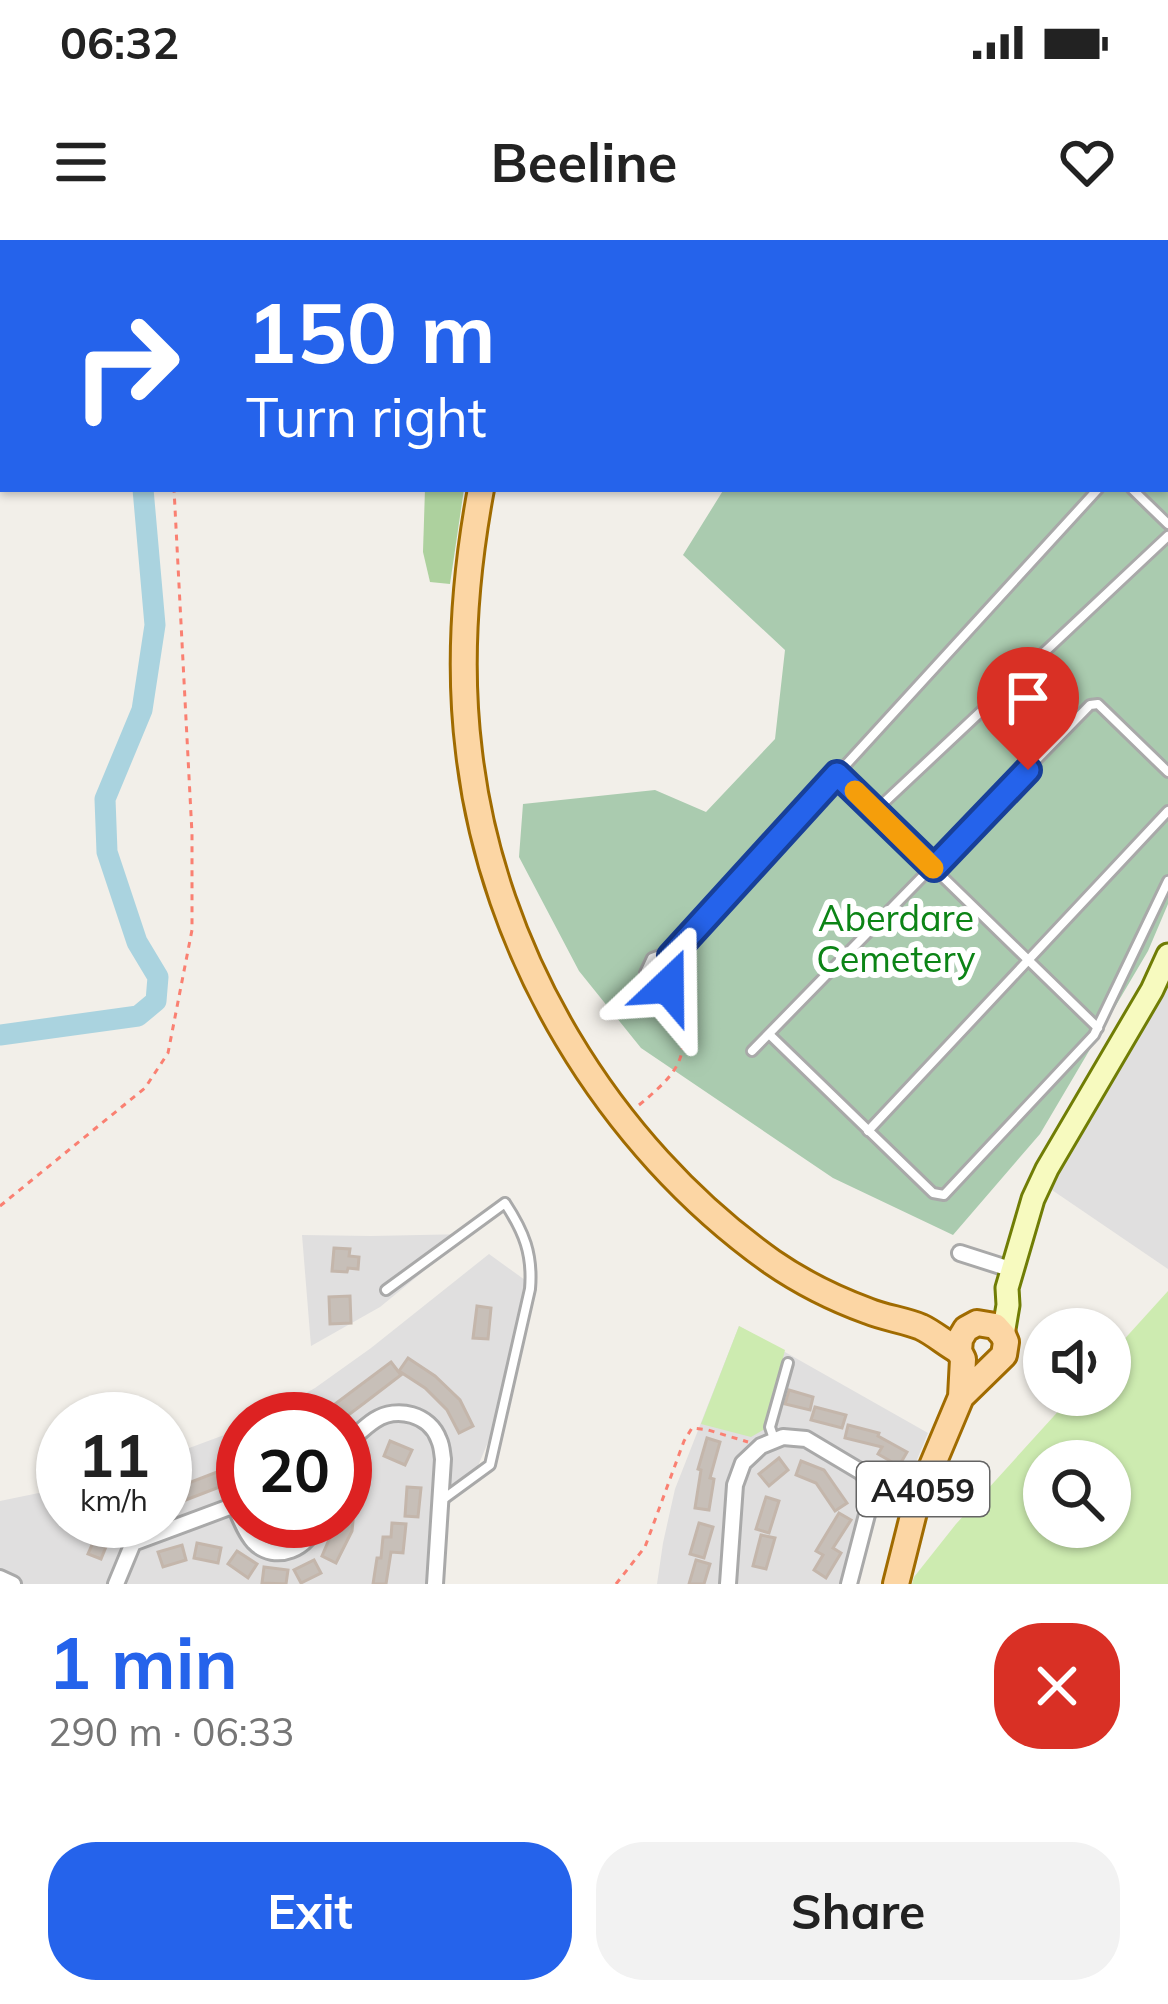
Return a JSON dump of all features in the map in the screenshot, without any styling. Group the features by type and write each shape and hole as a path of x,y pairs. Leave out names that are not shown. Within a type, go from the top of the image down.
{"main road":[{"path":"480,492 465,613 469,751 478,810 517,938 546,1000 575,1052 624,1118 693,1196 775,1264 829,1295 924,1328 970,1360 994,1366 1004,1355 1006,1342 986,1327 941,1324 924,1328"},
{"path":"970,1360 963,1334 986,1327 1008,1305 1010,1279 1033,1199 1168,955"},
{"name":"A4059","path":"896,1584 916,1504 961,1397 970,1360"}],"street":[{"path":"960,1253 1010,1279"},
{"path":"372,1422 391,1413 408,1414 422,1418 439,1439 443,1459 435,1584"},
{"path":"728,1584 735,1485 743,1463 783,1436 806,1439 863,1473 871,1489 849,1584"},
{"path":"116,1584 133,1543 216,1512"},
{"path":"262,1548 285,1552 295,1548"},
{"path":"0,1578 12,1584"}],"lane":[{"path":"671,956 1096,492"},
{"path":"1135,492 1168,524"},
{"path":"875,811 1168,536"},
{"path":"752,1051 1090,705 1098,704 1168,772"},
{"path":"837,774 1098,1028"},
{"path":"868,1131 1168,811"},
{"path":"770,1035 933,1193 944,1195 1098,1028 1168,881"},
{"path":"659,955 671,956 676,967 673,981 652,987 645,973 647,964 659,955"},
{"path":"386,1290 505,1203 524,1232 532,1264 490,1465 441,1501"},
{"path":"768,1443 788,1363"}],"path":[{"path":"0,1206 145,1088 168,1053 192,930 192,834 174,492"},
{"path":"624,1118 668,1081 681,1061 684,1039 673,981"},
{"path":"616,1584 645,1547 692,1428 768,1443"}],"shaded area":[{"path":"1168,976 1168,1269 1049,1188 1146,1025"},
{"path":"469,1234 380,1307 311,1346 302,1235"},
{"path":"489,1254 525,1280 494,1428 478,1466 449,1489 441,1584 0,1584 0,1501 36,1494 36,1548 192,1548 192,1447 216,1438 216,1548 372,1548 372,1392 308,1392"},
{"path":"739,1326 928,1433 908,1481 889,1472 858,1584 657,1584 675,1489"}],"green space":[{"path":"425,492 464,492 450,584 430,582 423,552"},
{"name":"Aberdare Cemetery","path":"722,492 1168,492 1168,904 1148,951 1040,1134 953,1235 833,1178 641,1048 579,971 519,857 523,804 655,790 706,812 775,739 785,650 683,555"},
{"path":"1168,1291 1168,1584 912,1584 956,1524 1023,1450 1023,1548 1131,1548 1131,1440 1032,1440 1054,1416 1131,1416 1131,1332"},
{"path":"739,1326 785,1350 765,1429 751,1437 701,1424"}],"building":[{"path":"334,1248 350,1249 349,1256 359,1257 358,1269 332,1271"},
{"path":"350,1296 351,1323 330,1324 329,1297"},
{"path":"477,1306 491,1308 488,1339 473,1338"},
{"path":"408,1358 460,1400 473,1426 459,1433 447,1410 399,1371"},
{"path":"391,1362 401,1375 372,1397 372,1392 351,1392"},
{"path":"789,1390 813,1397 810,1410 785,1404"},
{"path":"815,1407 846,1415 842,1428 811,1420"},
{"path":"848,1425 879,1433 907,1452 899,1466 878,1454 882,1447 845,1438"},
{"path":"707,1438 720,1442 710,1478 714,1479 709,1510 695,1508 698,1469"},
{"path":"390,1441 412,1450 405,1465 384,1456"},
{"path":"779,1458 788,1470 769,1486 759,1474"},
{"path":"801,1461 824,1470 847,1503 835,1511 816,1483 796,1475"},
{"path":"216,1472 216,1488 192,1498 192,1482"},
{"path":"407,1487 421,1488 418,1517 405,1516"},
{"path":"766,1497 779,1501 769,1533 756,1529"},
{"path":"839,1513 851,1520 833,1548 841,1553 826,1578 814,1570 823,1555 816,1551"},
{"path":"392,1523 406,1524 403,1553 391,1552 386,1584 373,1584 383,1537 391,1537"},
{"path":"699,1523 713,1527 704,1558 690,1554"},
{"path":"761,1535 775,1538 766,1569 753,1566"},
{"path":"197,1543 221,1548 218,1563 194,1558"},
{"path":"91,1548 105,1548 101,1559 88,1554"},
{"path":"183,1548 186,1560 163,1567 158,1552"},
{"path":"325,1548 344,1548 336,1563 322,1556"},
{"path":"237,1551 257,1564 248,1578 228,1564"},
{"path":"314,1560 321,1573 301,1583 294,1570"},
{"path":"696,1560 710,1564 704,1584 689,1584"},
{"path":"264,1567 288,1570 286,1584 262,1583"}],"waterway":[{"path":"0,1035 138,1016 156,1001 158,977 137,942 107,852 105,799 142,710 155,625 143,492"}],"slow traffic":[{"path":"855,791 933,868"}],"route":[{"path":"668,986 676,967 671,956 837,774 934,868 1028,770"}]}
